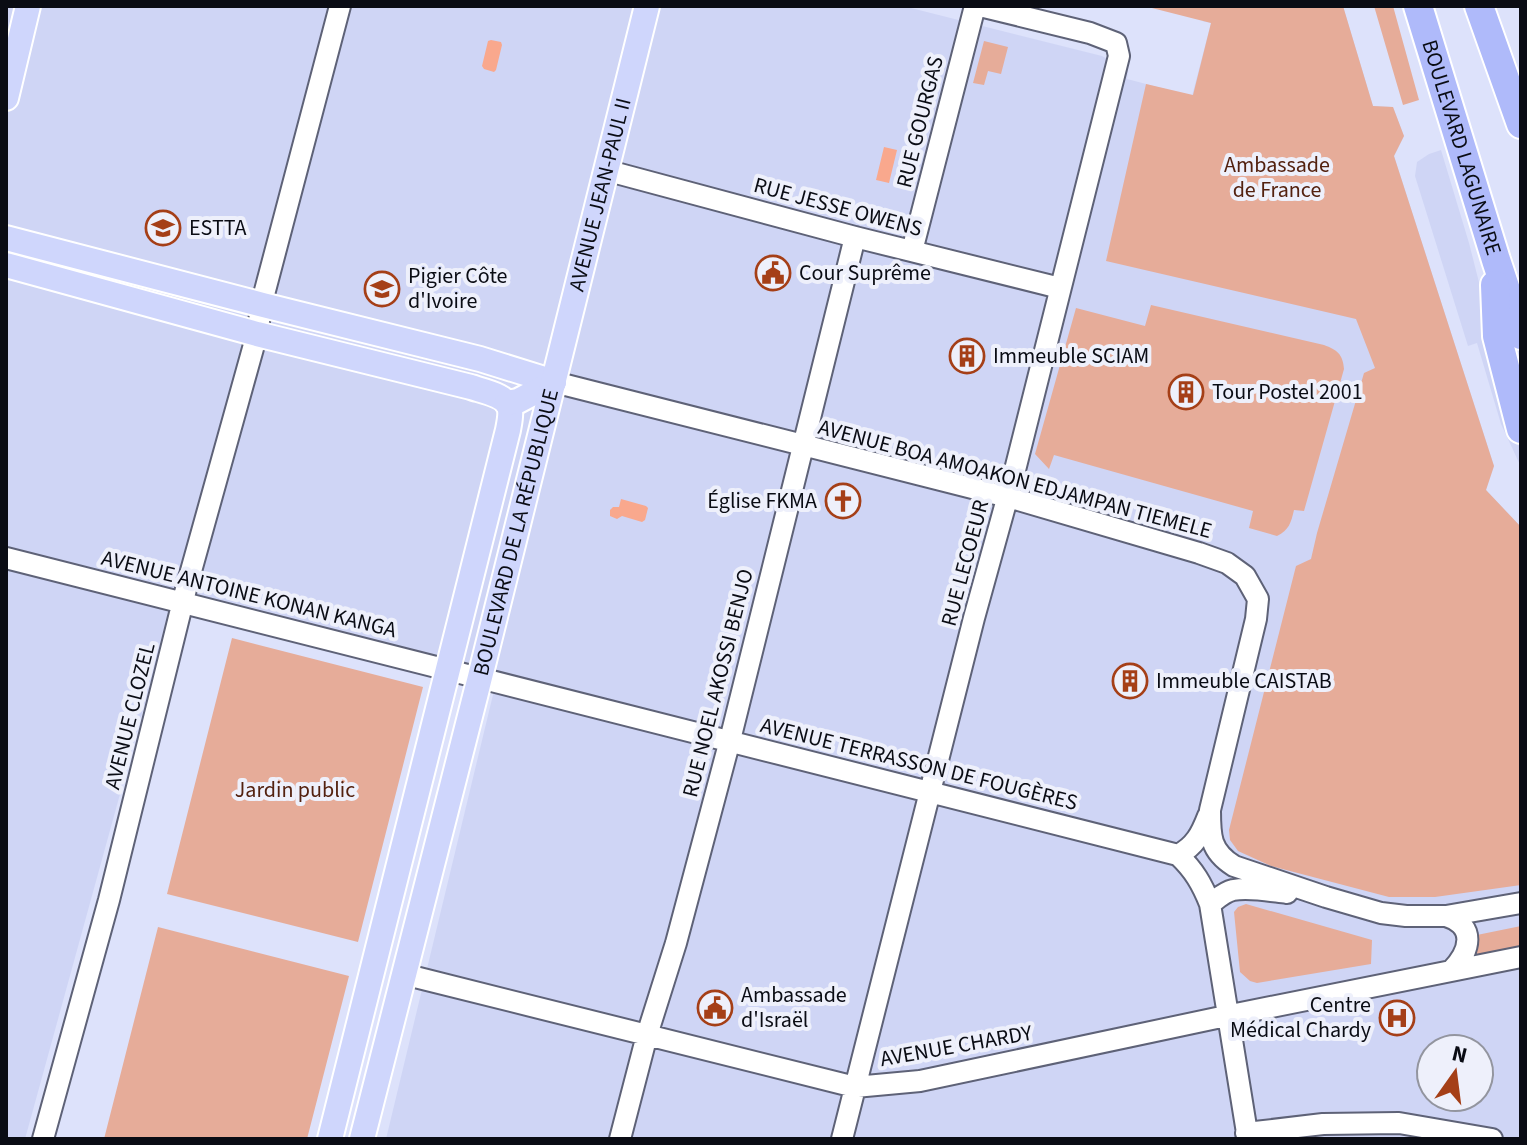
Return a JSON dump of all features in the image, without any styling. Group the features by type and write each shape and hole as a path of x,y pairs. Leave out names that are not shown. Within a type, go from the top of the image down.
{"highway":[{"name":"BOULEVARD LAGUNAIRE","path":"1418,6 1521,335"},
{"path":"1479,6 1521,124"},
{"path":"1496,260 1497,336 1521,429"}],"main road":[{"path":"6,98 28,6"},
{"name":"AVENUE JEAN-PAUL II","path":"554,382 647,6"},
{"name":"BOULEVARD DE LA RÉPUBLIQUE","path":"6,238 480,359 554,382 362,1139"},
{"name":"BOULEVARD DE LA RÉPUBLIQUE","path":"6,265 257,334 471,387 491,393 507,403 510,411 508,430 330,1139"},
{"path":"507,403 518,401 554,382"}],"street":[{"name":"AVENUE CLOZEL","path":"43,1139 109,900 184,596 257,334 262,302 340,6"},
{"name":"RUE GOURGAS","path":"912,251 977,6"},
{"name":"RUE LECOEUR","path":"842,1139 1119,56 1116,43 1090,33 977,6"},
{"name":"RUE JESSE OWENS","path":"605,170 1060,288"},
{"name":"RUE NOEL AKOSSI BENJO","path":"620,1139 730,740 855,237"},
{"name":"AVENUE BOA AMOAKON EDJAMPAN TIEMELE","path":"554,382 1008,497 1227,563 1245,576 1258,599 1256,619 1210,810 1213,845 1221,858 1234,866 1381,913 1446,916 1521,903"},
{"name":"AVENUE ANTOINE KONAN KANGA","path":"6,558 184,596 480,677"},
{"name":"AVENUE TERRASSON DE FOUGÈRES","path":"480,677 1178,855"},
{"path":"1210,810 1195,843 1178,855 1201,881 1210,904 1247,1136 1323,1124 1399,1123 1492,1139"},
{"path":"1210,904 1233,890 1326,897"},
{"path":"1446,916 1457,919 1468,940 1465,954 1452,970"},
{"name":"AVENUE CHARDY","path":"403,974 855,1087 920,1081 1521,957"}],"shaded area":[{"path":"6,6 903,6 1102,56 1128,71 1127,79 1192,96 1211,23 1202,21 1343,6 1373,106 1393,107 1404,136 1394,156 1494,466 1486,490 1521,527 1521,1139 386,1139 498,674 174,598 25,1139 6,1139"},
{"path":"488,41 502,45 494,72 482,66"},
{"path":"884,147 897,150 889,183 876,180"},
{"path":"1441,150 1499,361 1521,455 1521,467 1501,424 1477,343 1468,346 1415,176 1417,162"},
{"path":"621,499 646,506 645,520 610,516 610,510 619,507"}],"green space":[{"name":"Ambassade de France","path":"1144,6 1343,6 1373,106 1393,107 1404,136 1394,156 1494,466 1486,490 1521,527 1521,885 1435,897 1389,897 1271,866 1238,851 1230,840 1229,830 1296,566 1311,559 1364,373 1375,368 1356,319 1106,261 1146,84 1193,95 1211,23"},
{"path":"1374,6 1393,6 1419,100 1403,105"},
{"path":"984,41 1008,47 1001,74 988,71 984,85 973,83"},
{"path":"1151,305 1324,345 1341,356 1344,369 1304,511 1294,510 1289,526 1277,536 1249,528 1253,511 1054,455 1049,469 1035,454 1076,308 1145,326"},
{"name":"Jardin public","path":"232,638 423,687 358,942 167,894"},
{"path":"1246,904 1372,940 1371,964 1257,983 1250,981 1240,972 1234,912"},
{"path":"1521,926 1521,947 1475,956 1472,936"},
{"path":"158,927 349,976 307,1139 104,1139"}],"place":[{"name":"ESTTA","path":"163,228"},
{"name":"Cour Suprême","path":"773,273"},
{"name":"Pigier Côte d'Ivoire","path":"382,289"},
{"name":"Immeuble SCIAM","path":"967,356"},
{"name":"Tour Postel 2001","path":"1186,392"},
{"name":"Église FKMA","path":"843,501"},
{"name":"Immeuble CAISTAB","path":"1130,681"},
{"name":"Ambassade d'Israël","path":"715,1008"},
{"name":"Centre Médical Chardy","path":"1397,1018"}]}
